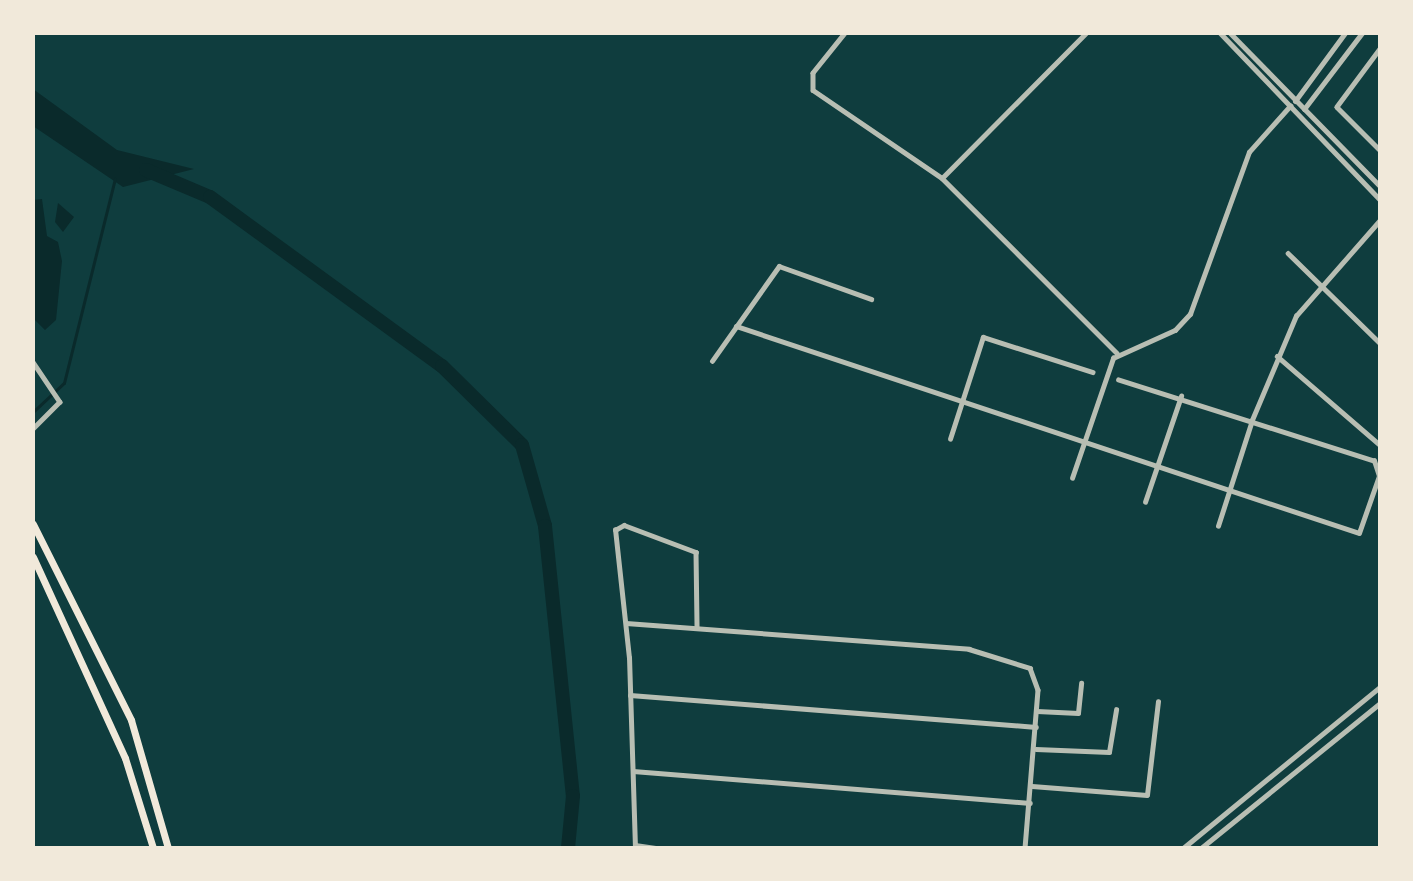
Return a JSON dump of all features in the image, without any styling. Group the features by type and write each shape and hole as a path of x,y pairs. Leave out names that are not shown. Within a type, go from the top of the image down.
{"main road":[{"path":"33,524 124,706 168,848"},
{"path":"33,557 125,758 153,848"},
{"path":"125,758 140,752"}],"street":[{"path":"845,33 813,73 813,90 942,178 1117,354"},
{"path":"942,178 1086,33"},
{"path":"1220,33 1380,200"},
{"path":"1230,33 1380,186"},
{"path":"1072,478 1117,354 1175,330 1189,314 1249,152 1287,113 1345,33"},
{"path":"1287,113 1298,113 1305,108 1362,33"},
{"path":"1380,49 1337,107 1380,150"},
{"path":"1218,526 1252,420 1277,356 1320,284 1380,220"},
{"path":"1288,253 1380,343"},
{"path":"712,361 779,266 871,299"},
{"path":"736,326 1359,533 1379,476 1374,461 1181,396 1119,380"},
{"path":"950,439 984,337 1093,372"},
{"path":"1277,356 1380,445"},
{"path":"33,362 58,399 33,429"},
{"path":"1145,502 1181,396"},
{"path":"657,848 635,847 626,623 615,530 624,525 696,552 697,626"},
{"path":"626,623 697,626 969,649 1030,668 1037,674 1036,748 1025,848"},
{"path":"1037,710 1079,713 1081,683"},
{"path":"1183,848 1380,687"},
{"path":"630,695 1036,727"},
{"path":"1032,786 1147,795 1158,702"},
{"path":"1201,848 1380,703"},
{"path":"1036,748 1109,752 1116,710"},
{"path":"633,771 1030,803"},
{"path":"1239,802 1248,811"}],"water":[{"path":"33,89 117,150 194,169 123,187 33,126"},
{"path":"42,199 47,236 58,242 62,261 56,320 45,330 33,318 33,200"},
{"path":"58,203 74,217 63,232 55,222"}],"waterway":[{"path":"146,170 210,197 442,366 522,445 545,526 573,796 568,848"},
{"path":"33,412 64,383 115,179"}]}
